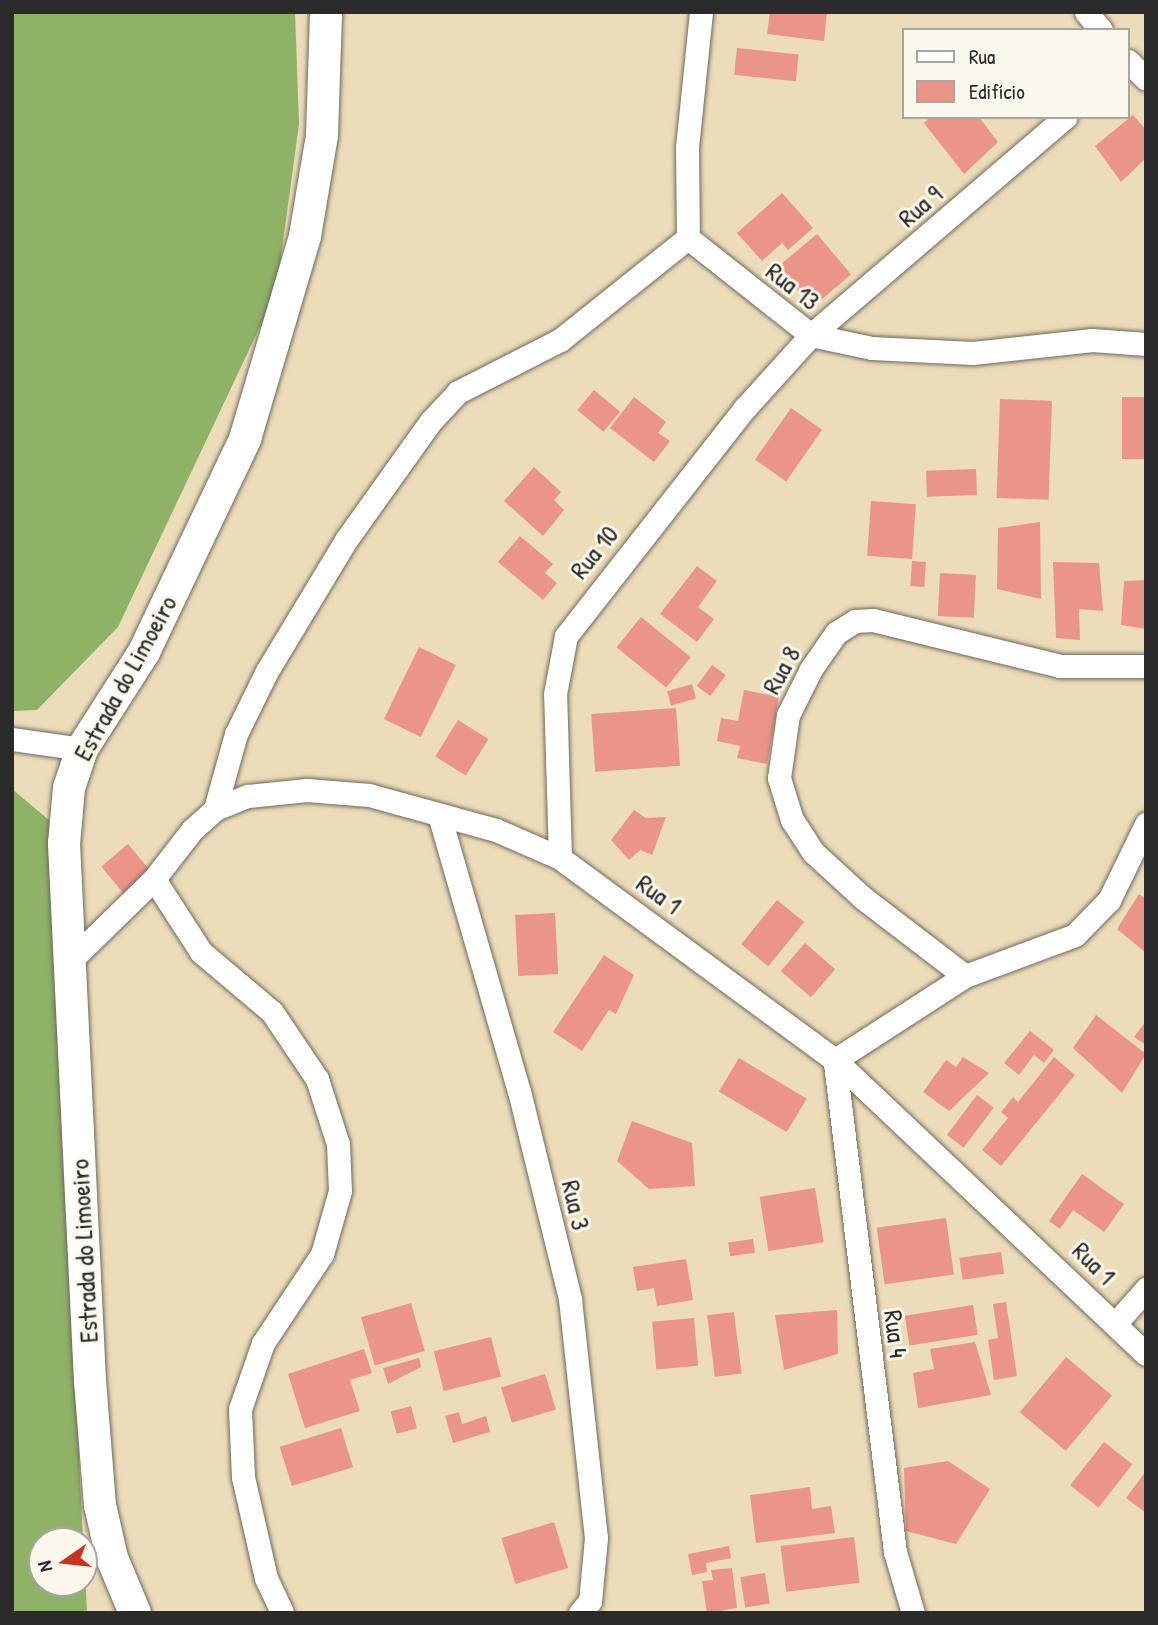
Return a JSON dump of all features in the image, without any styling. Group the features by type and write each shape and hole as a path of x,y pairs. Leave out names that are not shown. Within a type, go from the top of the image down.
{"street":[{"name":"Estrada do Limoeiro","path":"135,1613 112,1558 100,1506 64,844 69,788 82,749 144,652 245,439 305,236 323,135 326,12"},
{"path":"215,810 236,734 267,671 346,540 431,421 458,392 560,340 688,238 687,147 701,12"},
{"path":"1086,12 1099,28"},
{"path":"1130,63 1146,79"},
{"name":"Rua 9","path":"811,335 1063,119"},
{"name":"Rua 13","path":"688,238 811,335 872,348 973,353 1092,340 1146,344"},
{"name":"Rua 10","path":"560,858 555,694 566,636 745,408 811,335"},
{"name":"Rua 8","path":"965,976 863,898 813,852 792,820 779,778 788,715 811,669 836,633 855,621 873,620 1060,666 1146,666"},
{"path":"12,739 82,749"},
{"name":"Rua 1","path":"71,960 155,879 215,810 248,796 307,790 369,796 440,818 496,830 560,858 835,1060 1146,1354"},
{"name":"Rua 3","path":"440,818 519,1091 570,1299 596,1538 590,1601 580,1613"},
{"path":"835,1060 965,976 1052,948 1091,922 1109,900 1146,824"},
{"path":"155,879 201,952 272,1012 317,1079 338,1144 340,1191 323,1254 263,1343 240,1409 243,1477 266,1578 282,1613"},
{"name":"Rua 4","path":"835,1060 895,1552 913,1613"},
{"path":"1115,1324 1146,1289"}],"green space":[{"path":"12,12 295,12 299,124 276,293 118,627 37,710 12,711"},
{"path":"12,789 49,820 82,1527 28,1527 28,1597 86,1597 87,1613 12,1613"}],"building":[{"path":"770,12 827,12 824,41 767,34"},
{"path":"737,48 799,54 796,81 734,75"},
{"path":"1133,115 1146,130 1146,158 1121,182 1095,146"},
{"path":"928,119 981,119 998,142 964,174 924,123"},
{"path":"782,193 813,228 788,250 782,243 762,261 737,233"},
{"path":"817,234 851,275 812,307 778,267"},
{"path":"594,390 620,412 603,432 577,410"},
{"path":"634,397 666,422 658,433 670,441 654,462 610,428"},
{"path":"1122,397 1146,397 1146,459 1122,459"},
{"path":"1000,399 1052,401 1049,500 997,498"},
{"path":"791,408 822,430 786,481 755,460"},
{"path":"534,467 561,492 554,500 564,510 543,536 504,501"},
{"path":"976,469 977,495 927,497 926,471"},
{"path":"871,501 916,504 912,559 867,556"},
{"path":"1040,522 1041,599 997,589 998,528"},
{"path":"520,536 553,564 545,573 557,583 543,600 498,562"},
{"path":"912,561 926,562 924,587 910,586"},
{"path":"1053,562 1099,563 1103,611 1079,609 1080,640 1056,638"},
{"path":"697,566 717,581 698,607 714,619 697,642 660,614"},
{"path":"940,573 976,575 974,618 938,616"},
{"path":"1146,580 1146,629 1121,625 1124,581"},
{"path":"641,617 691,657 666,688 616,647"},
{"path":"419,647 456,665 421,737 384,719"},
{"path":"712,665 726,675 710,696 697,686"},
{"path":"692,684 696,698 671,706 667,691"},
{"path":"744,690 779,697 767,764 737,758 740,746 717,741 721,718 738,721"},
{"path":"676,708 680,766 595,772 591,714"},
{"path":"458,720 489,739 466,776 435,756"},
{"path":"634,810 646,818 666,817 652,855 640,850 629,860 611,840"},
{"path":"128,844 154,875 127,897 101,866"},
{"path":"1139,894 1146,899 1146,953 1117,929"},
{"path":"777,900 804,922 768,966 741,944"},
{"path":"555,913 558,974 518,976 515,915"},
{"path":"805,943 835,969 811,997 781,971"},
{"path":"604,955 634,975 616,1014 609,1010 582,1051 553,1032"},
{"path":"1096,1015 1146,1054 1122,1093 1073,1048"},
{"path":"1146,1021 1146,1045 1134,1037"},
{"path":"1030,1031 1054,1050 1044,1063 1034,1055 1019,1075 1004,1063"},
{"path":"963,1057 989,1073 949,1111 923,1092 946,1060 956,1067"},
{"path":"1054,1057 1075,1075 1001,1166 982,1150 1008,1118 1001,1112 1013,1097 1018,1102"},
{"path":"739,1058 807,1099 787,1132 719,1091"},
{"path":"977,1095 994,1108 964,1148 947,1135"},
{"path":"632,1121 692,1143 695,1186 649,1189 617,1161"},
{"path":"1082,1174 1124,1204 1104,1232 1073,1210 1060,1229 1049,1221"},
{"path":"815,1188 824,1242 768,1251 760,1197"},
{"path":"946,1218 954,1274 885,1284 877,1228"},
{"path":"753,1239 755,1253 730,1256 728,1242"},
{"path":"1001,1252 1004,1274 962,1280 959,1258"},
{"path":"686,1259 693,1300 657,1306 654,1288 637,1291 633,1267"},
{"path":"1006,1302 1017,1376 994,1380 988,1340 998,1338 993,1304"},
{"path":"411,1303 425,1351 375,1365 361,1317"},
{"path":"973,1305 978,1335 910,1345 905,1316"},
{"path":"837,1310 838,1354 784,1370 775,1315"},
{"path":"734,1312 742,1374 715,1377 707,1315"},
{"path":"694,1318 698,1366 656,1369 652,1322"},
{"path":"491,1337 501,1377 444,1391 434,1351"},
{"path":"975,1342 991,1395 918,1408 913,1373 934,1369 930,1349"},
{"path":"364,1349 372,1373 350,1380 360,1411 305,1428 288,1374"},
{"path":"1066,1357 1112,1396 1066,1451 1020,1412"},
{"path":"419,1358 421,1367 388,1384 383,1368"},
{"path":"545,1374 556,1409 512,1423 501,1387"},
{"path":"411,1406 417,1428 397,1434 391,1411"},
{"path":"459,1412 462,1424 486,1416 490,1432 453,1443 445,1416"},
{"path":"341,1428 353,1467 292,1486 280,1447"},
{"path":"1104,1442 1132,1464 1099,1508 1070,1485"},
{"path":"948,1461 990,1489 956,1544 906,1531 904,1468"},
{"path":"1146,1471 1146,1513 1126,1498"},
{"path":"810,1487 812,1509 831,1506 835,1533 756,1543 750,1495"},
{"path":"554,1522 568,1568 515,1584 501,1538"},
{"path":"854,1537 860,1583 786,1592 781,1546"},
{"path":"729,1546 731,1558 706,1563 707,1572 692,1575 688,1554"},
{"path":"732,1568 737,1608 707,1613 702,1581 713,1580 711,1570"},
{"path":"765,1573 770,1604 745,1608 740,1577"}]}
